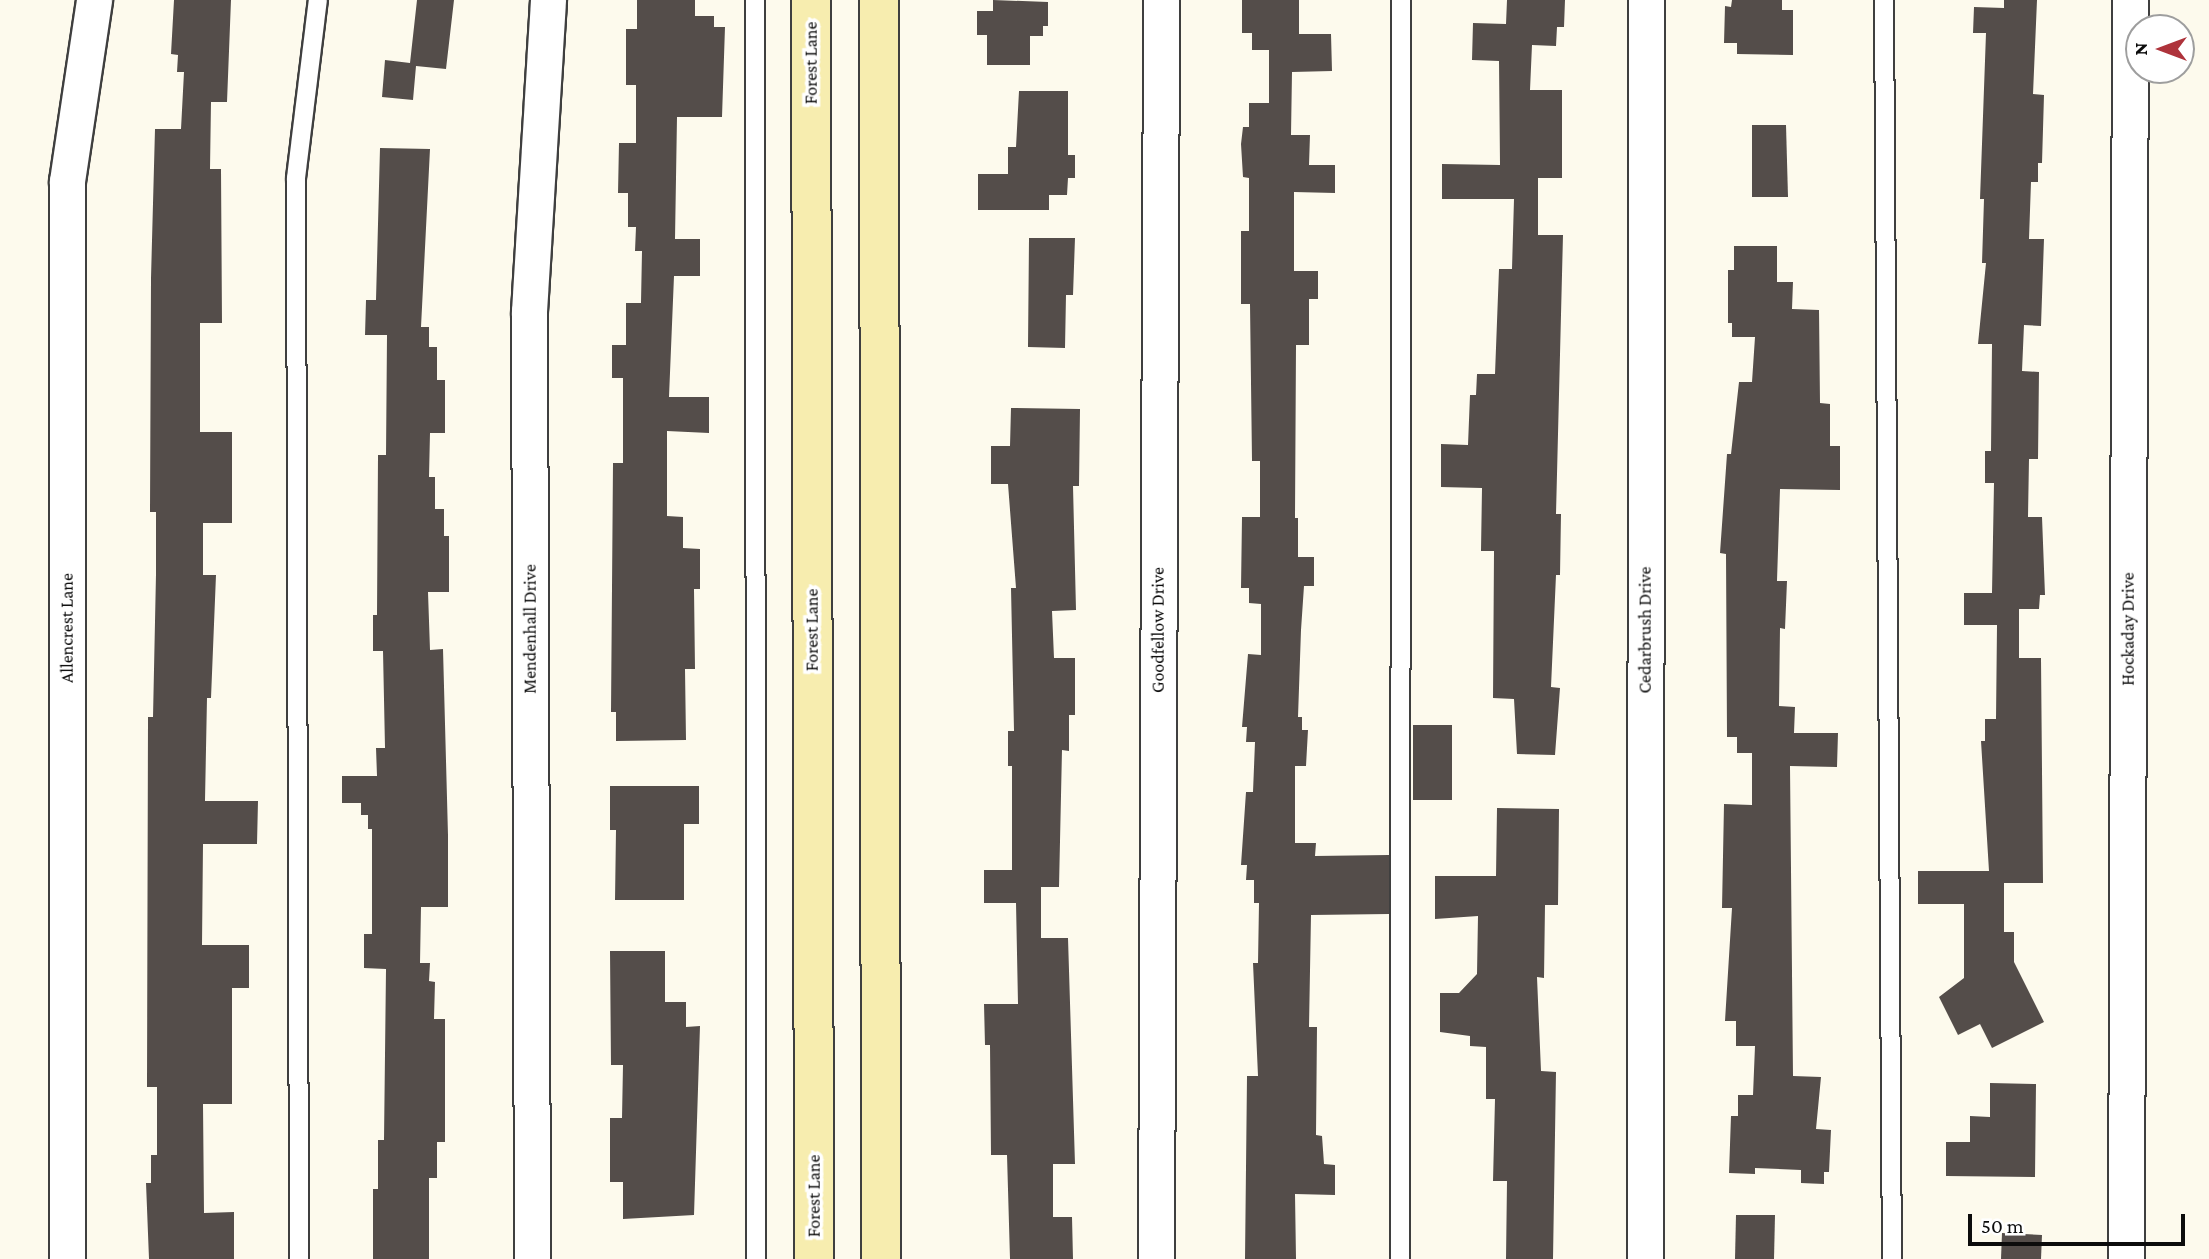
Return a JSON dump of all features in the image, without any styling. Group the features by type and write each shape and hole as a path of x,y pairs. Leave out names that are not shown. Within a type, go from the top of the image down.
{"main road":[{"name":"Forest Lane","path":"811,0 814,1259"},
{"path":"879,0 881,1259"}],"street":[{"name":"Allencrest Lane","path":"67,1259 67,181 94,0"},
{"name":"Mendenhall Drive","path":"532,1259 529,311 548,0"},
{"name":"Goodfellow Drive","path":"1156,1259 1161,0"},
{"name":"Cedarbrush Drive","path":"1645,1259 1646,0"},
{"name":"Hockaday Drive","path":"2126,1259 2130,0"}],"lane":[{"path":"299,1259 296,178 318,0"},
{"path":"755,0 756,1259"},
{"path":"1400,1259 1401,0"},
{"path":"1884,0 1892,1259"}],"building":[{"path":"174,0 231,0 227,102 211,102 210,169 221,169 222,323 200,323 200,432 232,432 232,523 203,523 203,575 216,575 211,698 207,698 205,801 258,801 257,844 203,844 202,945 249,945 249,988 232,988 232,1104 203,1104 204,1213 234,1212 234,1259 149,1259 146,1183 151,1183 151,1155 157,1155 157,1087 147,1087 148,717 153,717 156,574 156,512 150,512 151,278 155,129 181,129 184,72 177,72 178,55 171,54"},
{"path":"417,0 454,0 446,69 416,66 413,100 382,97 385,60 410,63"},
{"path":"637,0 695,0 695,16 714,16 714,27 725,27 722,117 677,117 675,239 700,239 700,276 674,276 669,397 709,397 709,433 667,431 667,516 683,517 683,548 700,549 700,589 694,589 695,669 685,669 686,740 616,741 616,712 611,712 613,463 623,463 623,378 612,378 612,345 626,345 626,303 641,303 642,251 635,251 636,227 628,227 628,193 618,193 619,143 636,143 636,85 626,85 626,29 637,29"},
{"path":"993,0 1048,2 1048,26 1043,26 1043,36 1030,36 1030,65 987,65 987,35 977,35 977,11 993,11"},
{"path":"1242,0 1299,0 1299,34 1331,34 1332,71 1292,72 1291,135 1310,135 1309,165 1335,165 1335,193 1294,192 1294,271 1318,271 1318,299 1309,299 1309,345 1296,345 1295,518 1298,518 1298,557 1314,557 1314,586 1304,586 1298,717 1302,717 1302,730 1308,730 1306,766 1295,766 1295,843 1316,843 1315,856 1389,855 1389,914 1311,915 1309,1027 1317,1027 1316,1135 1322,1136 1324,1164 1335,1165 1335,1195 1295,1194 1296,1259 1245,1259 1247,1076 1258,1076 1253,963 1258,963 1259,903 1254,903 1254,880 1246,880 1247,865 1241,865 1246,792 1253,792 1255,742 1246,742 1247,727 1242,727 1248,654 1261,655 1261,604 1249,603 1249,588 1241,588 1242,517 1260,517 1260,461 1252,461 1250,304 1241,304 1241,231 1249,231 1249,178 1243,177 1241,144 1243,127 1249,127 1249,103 1269,103 1269,50 1252,50 1252,33 1242,33"},
{"path":"1507,0 1565,0 1564,27 1557,27 1556,46 1532,45 1530,90 1562,90 1562,178 1538,178 1538,235 1563,235 1556,514 1561,514 1560,575 1556,575 1551,687 1560,688 1555,755 1517,754 1514,699 1493,698 1494,551 1481,551 1482,488 1441,487 1441,444 1468,445 1470,395 1476,395 1477,374 1495,374 1499,269 1512,269 1514,199 1442,199 1442,164 1500,165 1499,61 1472,60 1473,23 1506,24"},
{"path":"1732,0 1782,0 1782,10 1793,10 1793,55 1737,54 1737,43 1724,43 1725,6 1731,7"},
{"path":"2004,0 2037,0 2033,94 2044,95 2042,163 2038,163 2038,182 2031,182 2029,239 2044,239 2041,326 2024,325 2022,371 2039,372 2038,459 2029,459 2028,517 2042,517 2045,595 2040,595 2039,609 2019,609 2019,658 2041,658 2043,883 2004,883 2004,932 2014,932 2014,962 2044,1022 1992,1048 1980,1024 1958,1035 1939,997 1964,978 1964,904 1918,904 1918,871 1989,871 1981,741 1985,741 1985,719 1996,719 1997,625 1964,625 1964,593 1992,593 1994,483 1985,483 1985,451 1991,451 1992,344 1978,344 1986,263 1982,263 1984,199 1980,199 1986,33 1973,33 1974,7 2004,8"},
{"path":"1019,91 1068,91 1068,155 1075,155 1075,178 1068,178 1067,195 1049,195 1049,210 978,210 978,174 1008,174 1008,147 1016,147"},
{"path":"1752,125 1786,125 1788,197 1752,197"},
{"path":"380,148 430,149 421,327 429,327 429,347 437,347 437,380 445,380 445,433 430,433 429,477 435,477 435,509 444,509 444,536 449,536 449,592 428,592 430,650 443,649 448,907 421,907 420,963 430,963 429,981 435,982 434,1019 445,1019 445,1142 437,1142 437,1178 429,1178 429,1259 373,1259 373,1189 378,1189 378,1140 384,1140 386,969 364,968 364,934 372,934 372,829 368,829 368,815 361,815 361,803 342,803 342,776 377,776 376,748 385,748 383,651 373,651 373,615 377,615 378,455 386,455 387,335 365,335 366,300 376,300"},
{"path":"1029,238 1075,238 1073,295 1066,295 1065,348 1028,347"},
{"path":"1734,246 1777,246 1777,282 1793,282 1792,309 1819,310 1820,403 1830,404 1830,446 1840,446 1840,490 1780,489 1777,581 1787,581 1785,629 1780,628 1779,706 1795,707 1794,733 1838,733 1837,767 1790,766 1793,1076 1821,1077 1816,1129 1831,1130 1829,1172 1824,1172 1824,1184 1801,1183 1801,1170 1755,1168 1755,1174 1729,1173 1731,1116 1738,1116 1738,1095 1753,1095 1755,1046 1736,1046 1736,1021 1725,1021 1732,908 1722,908 1724,804 1752,805 1752,753 1737,753 1737,737 1727,737 1726,554 1720,553 1727,454 1731,454 1739,382 1752,382 1755,337 1732,337 1732,323 1728,323 1728,270 1734,270"},
{"path":"1011,408 1080,409 1079,486 1073,486 1076,610 1052,611 1054,658 1075,658 1075,715 1069,715 1069,751 1062,750 1059,887 1041,887 1041,938 1068,938 1075,1164 1053,1164 1053,1217 1072,1217 1073,1259 1010,1259 1007,1155 991,1155 990,1045 985,1045 984,1004 1018,1004 1016,903 984,903 984,870 1012,870 1012,766 1008,766 1008,731 1014,731 1011,588 1016,588 1008,484 991,484 991,446 1010,446"},
{"path":"1413,725 1452,725 1452,800 1413,800"},
{"path":"610,786 699,786 699,824 684,824 684,900 615,900 616,830 610,830"},
{"path":"1497,808 1559,809 1558,905 1545,905 1544,978 1537,977 1541,1071 1556,1072 1553,1259 1506,1259 1507,1181 1493,1181 1495,1099 1486,1099 1486,1047 1470,1046 1470,1036 1440,1032 1440,993 1459,993 1477,974 1478,916 1435,919 1435,876 1496,876"},
{"path":"610,951 665,951 665,1002 686,1002 686,1027 700,1026 694,1215 623,1219 623,1182 610,1182 610,1118 622,1118 623,1065 611,1065"},
{"path":"1990,1083 2036,1084 2035,1177 1946,1176 1946,1142 1970,1142 1970,1116 1990,1117"},
{"path":"1736,1215 1775,1215 1774,1259 1735,1259"},
{"path":"2002,1233 2042,1235 2041,1259 2001,1259"}]}
